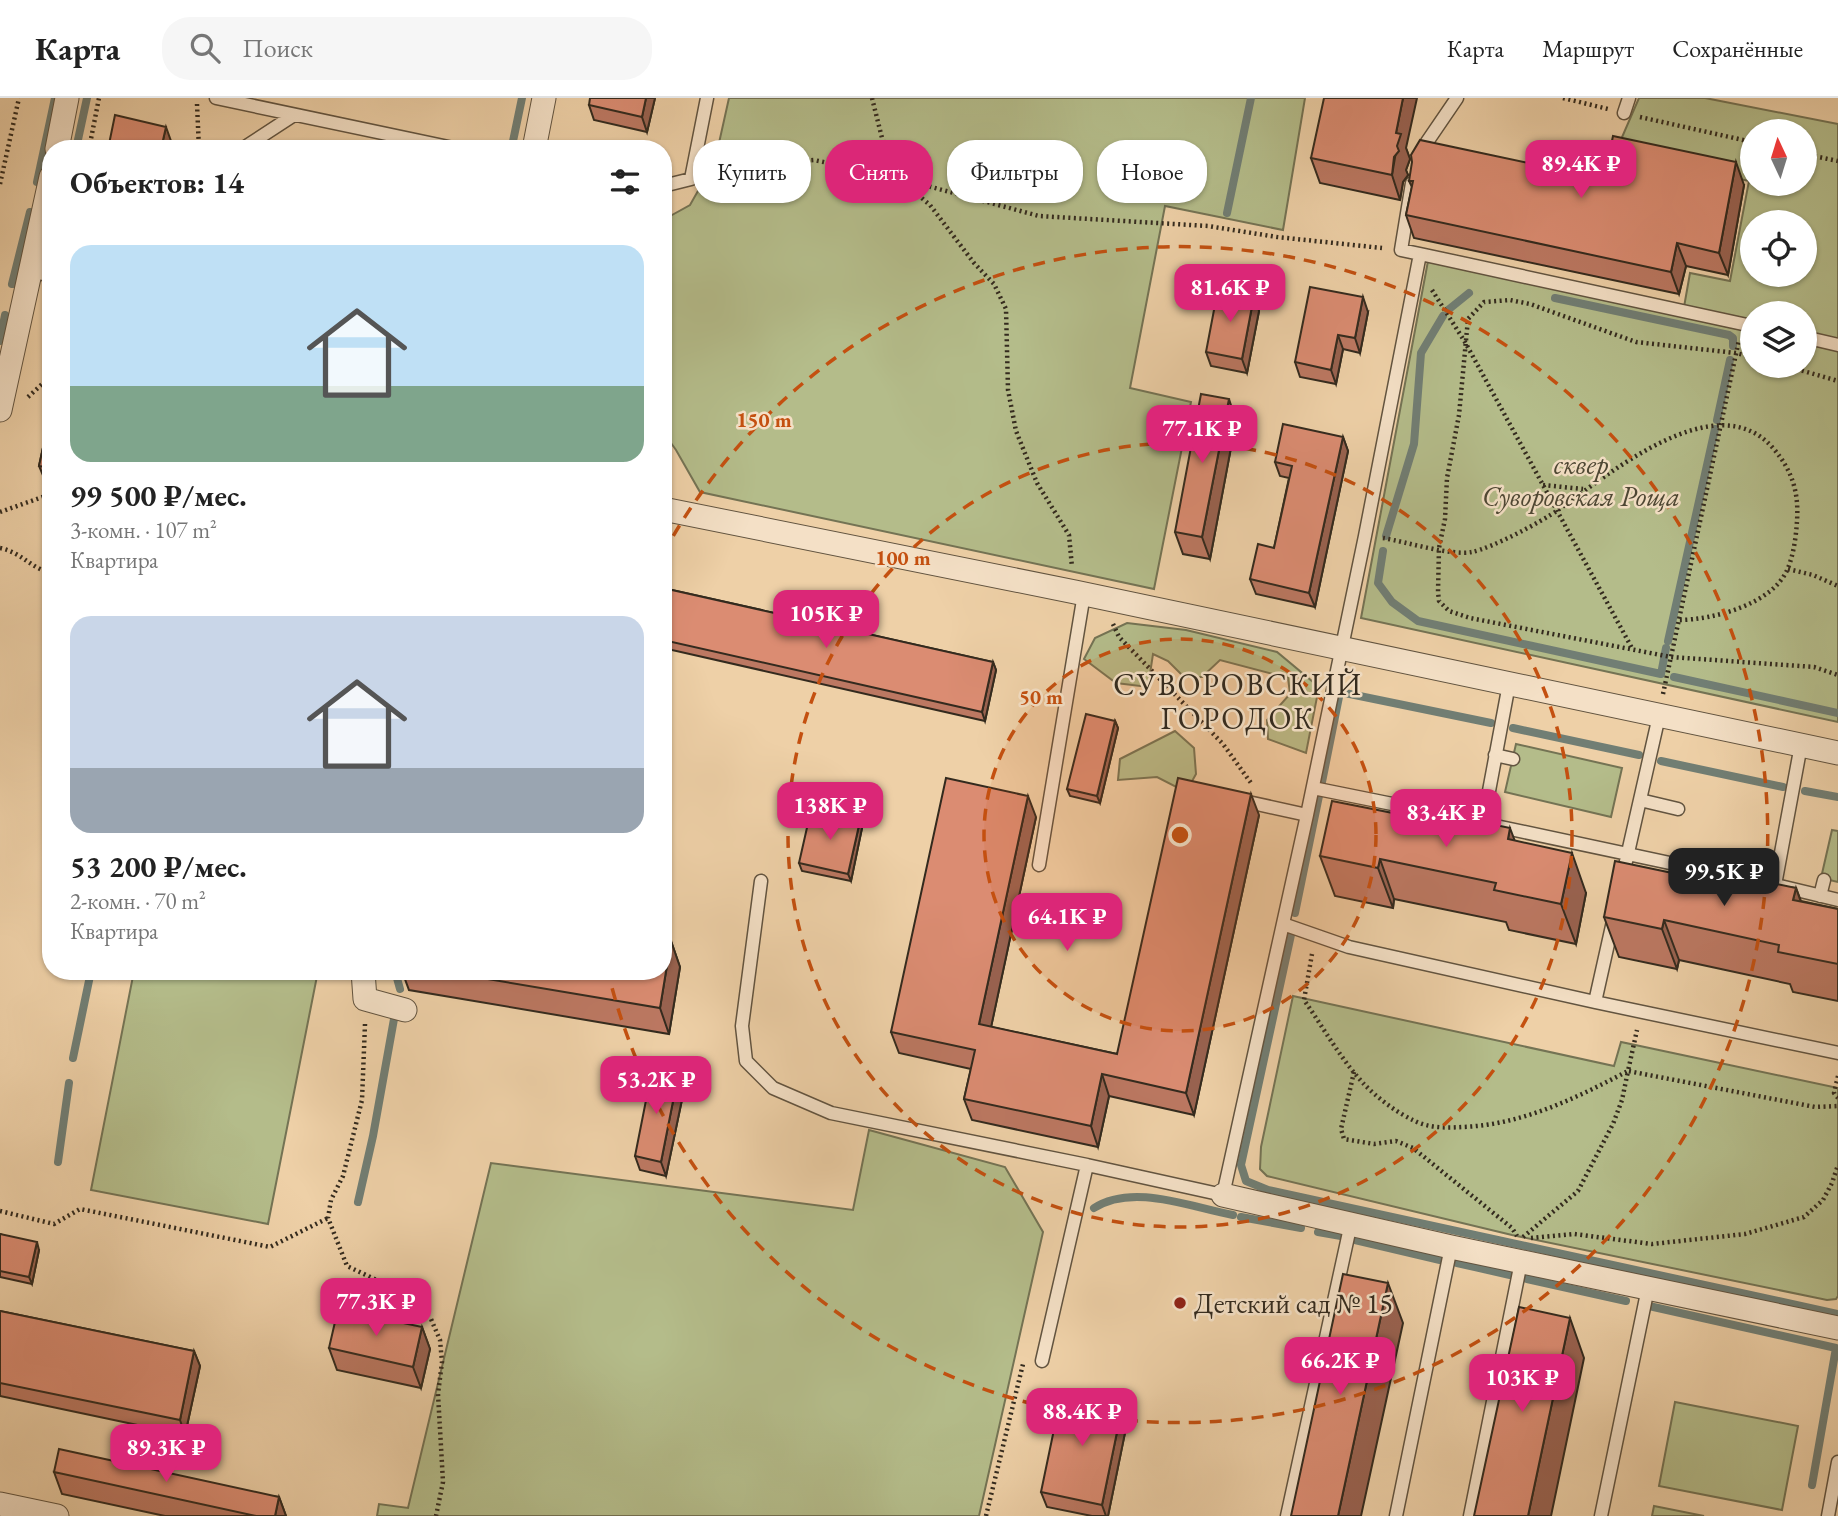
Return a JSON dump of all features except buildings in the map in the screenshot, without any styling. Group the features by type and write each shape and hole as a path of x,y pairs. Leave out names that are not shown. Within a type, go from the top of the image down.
{"street":[{"path":"59,140 67,98"},
{"path":"536,140 544,98"},
{"path":"0,410 41,273"},
{"path":"672,511 1838,753"},
{"path":"364,980 365,999 405,1010"},
{"path":"1223,1195 1451,1247 1520,1250 1648,1288 1838,1328"},
{"path":"0,1504 57,1516"}],"lane":[{"path":"216,98 415,140"},
{"path":"672,184 691,179 707,98"},
{"path":"1457,98 1427,142 1414,176 1401,250 1419,257 1740,324"},
{"path":"1624,113 1629,98"},
{"path":"256,140 294,115"},
{"path":"761,881 742,1026 746,1061 773,1088 831,1113 1223,1195 1313,788 1419,257"},
{"path":"1817,340 1838,345"},
{"path":"1039,865 1086,595"},
{"path":"1509,684 1495,755 1476,822 1717,873"},
{"path":"1619,894 1659,716"},
{"path":"1801,746 1769,884 1838,900"},
{"path":"1495,755 1513,759"},
{"path":"1313,788 1433,813"},
{"path":"1231,799 1307,815"},
{"path":"1640,800 1678,809"},
{"path":"1820,896 1824,880"},
{"path":"1595,1002 1616,908"},
{"path":"1283,924 1349,947 1838,1053"},
{"path":"1042,1361 1087,1165"},
{"path":"1287,1516 1351,1223"},
{"path":"1396,1516 1451,1247"},
{"path":"1470,1516 1520,1250"},
{"path":"1601,1516 1648,1288"},
{"path":"1828,1516 1838,1462"}],"path":[{"path":"0,184 19,98"},
{"path":"91,140 99,98"},
{"path":"197,98 199,140"},
{"path":"872,98 883,140"},
{"path":"1563,98 1740,139"},
{"path":"1817,157 1838,162"},
{"path":"691,179 734,180 785,162 814,160 825,162"},
{"path":"933,187 1039,216 1208,226 1278,237 1401,250"},
{"path":"928,203 974,263 995,284 1006,309 1008,390 1016,431 1037,483 1069,535 1086,595 1119,637 1223,744 1252,785"},
{"path":"1419,257 1431,288 1465,342 1633,650"},
{"path":"1740,354 1636,342 1530,304 1510,300 1484,302 1468,319 1459,415 1447,478 1445,519 1439,548 1439,601 1449,611 1470,618 1633,650 1671,657 1814,667 1838,675"},
{"path":"1659,716 1720,425 1740,343"},
{"path":"1817,375 1838,381"},
{"path":"1365,536 1457,553 1473,552 1557,511 1584,489 1649,448 1697,428 1720,425 1755,433 1770,445 1790,471 1798,506 1795,541 1788,569 1776,587 1762,597 1713,616 1678,620"},
{"path":"1543,485 1584,489"},
{"path":"0,512 42,497"},
{"path":"0,548 19,553 42,571"},
{"path":"1788,569 1813,575 1838,586"},
{"path":"1318,936 1304,1000 1364,1083 1390,1106 1415,1121 1440,1128 1508,1123 1570,1101 1628,1072 1815,1107 1838,1106"},
{"path":"365,999 362,1100 343,1176 331,1200 328,1218 347,1266 406,1294 430,1318 440,1340 442,1362 438,1394 443,1482 436,1516"},
{"path":"1520,1250 1578,1191 1613,1124 1622,1100 1641,1012"},
{"path":"1354,1072 1340,1129 1344,1139 1374,1144 1396,1141 1413,1148 1512,1228 1520,1250"},
{"path":"1838,1076 1834,1093 1838,1098"},
{"path":"1520,1250 1574,1234 1651,1244 1745,1234 1804,1217 1823,1200 1838,1165"},
{"path":"0,1211 54,1224 80,1209 270,1247 328,1218"},
{"path":"986,1516 1023,1362 1044,1345"}],"green space":[{"path":"729,98 1305,98 1283,230 1165,206 1130,388 1191,402 1154,589 700,492 672,444 672,215 690,205 693,200 693,203 811,203 811,140 720,140"},
{"path":"1639,98 1705,98 1812,119 1740,119 1740,179 1616,151"},
{"path":"1817,120 1838,124 1838,340 1817,336 1817,301 1740,301 1740,319 1684,307 1690,273 1730,281 1740,228 1740,287 1817,287 1817,210 1743,210 1746,196 1817,196"},
{"name":"сквер Суворовская Роща","path":"1428,261 1740,329 1740,378 1817,378 1817,346 1838,351 1838,722 1361,618"},
{"path":"1127,623 1186,630 1277,652 1319,687 1306,753 1268,739 1267,720 1290,694 1288,678 1220,660 1202,677 1184,677 1168,661 1153,654 1148,687 1116,683 1084,659 1095,638"},
{"path":"1175,731 1194,748 1196,774 1186,792 1157,777 1118,780 1120,759"},
{"path":"1516,744 1622,768 1611,817 1505,792"},
{"path":"1832,830 1838,831 1838,882 1821,878"},
{"path":"132,980 316,980 268,1224 91,1190"},
{"path":"1293,996 1614,1066 1621,1042 1838,1088 1838,1296 1836,1299 1827,1300 1512,1235 1267,1176 1260,1169 1261,1147"},
{"path":"869,1130 1005,1167 1043,1232 979,1516 377,1516 379,1504 408,1508 491,1163 853,1210"},
{"path":"1675,1402 1798,1426 1782,1510 1659,1486"},
{"path":"1654,1506 1704,1516 1652,1516"}],"waterway":[{"path":"46,140 55,98"},
{"path":"78,140 87,98"},
{"path":"513,140 522,98"},
{"path":"1227,213 1251,98"},
{"path":"37,182 42,159"},
{"path":"12,284 30,212"},
{"path":"1448,310 1469,293"},
{"path":"1555,298 1729,335 1733,338 1733,346"},
{"path":"0,341 5,315"},
{"path":"1386,536 1414,444 1421,353 1443,316"},
{"path":"1717,420 1730,360"},
{"path":"1668,641 1715,429"},
{"path":"1383,551 1378,583 1392,602 1418,621 1661,674 1666,648"},
{"path":"1674,677 1838,713"},
{"path":"1322,782 1340,692 1491,723"},
{"path":"1513,728 1639,755"},
{"path":"1661,761 1783,787"},
{"path":"1805,791 1838,797"},
{"path":"1295,913 1319,796"},
{"path":"1291,935 1241,1165 1246,1181 1268,1190 1838,1314"},
{"path":"73,1058 89,980"},
{"path":"398,980 400,989"},
{"path":"358,1202 394,1019"},
{"path":"58,1162 69,1083"},
{"path":"1094,1208 1126,1197 1144,1197 1233,1215"},
{"path":"1241,1217 1301,1228"},
{"path":"1318,1232 1341,1236"},
{"path":"1355,1240 1440,1260"},
{"path":"1457,1263 1510,1275"},
{"path":"1527,1279 1626,1301"},
{"path":"1649,1306 1836,1348 1812,1485"}],"place":[{"name":"Детский сад № 15","path":"1180,1303"}],"district":[{"name":"СУВОРОВСКИЙ ГОРОДОК","path":"1238,701"}]}
